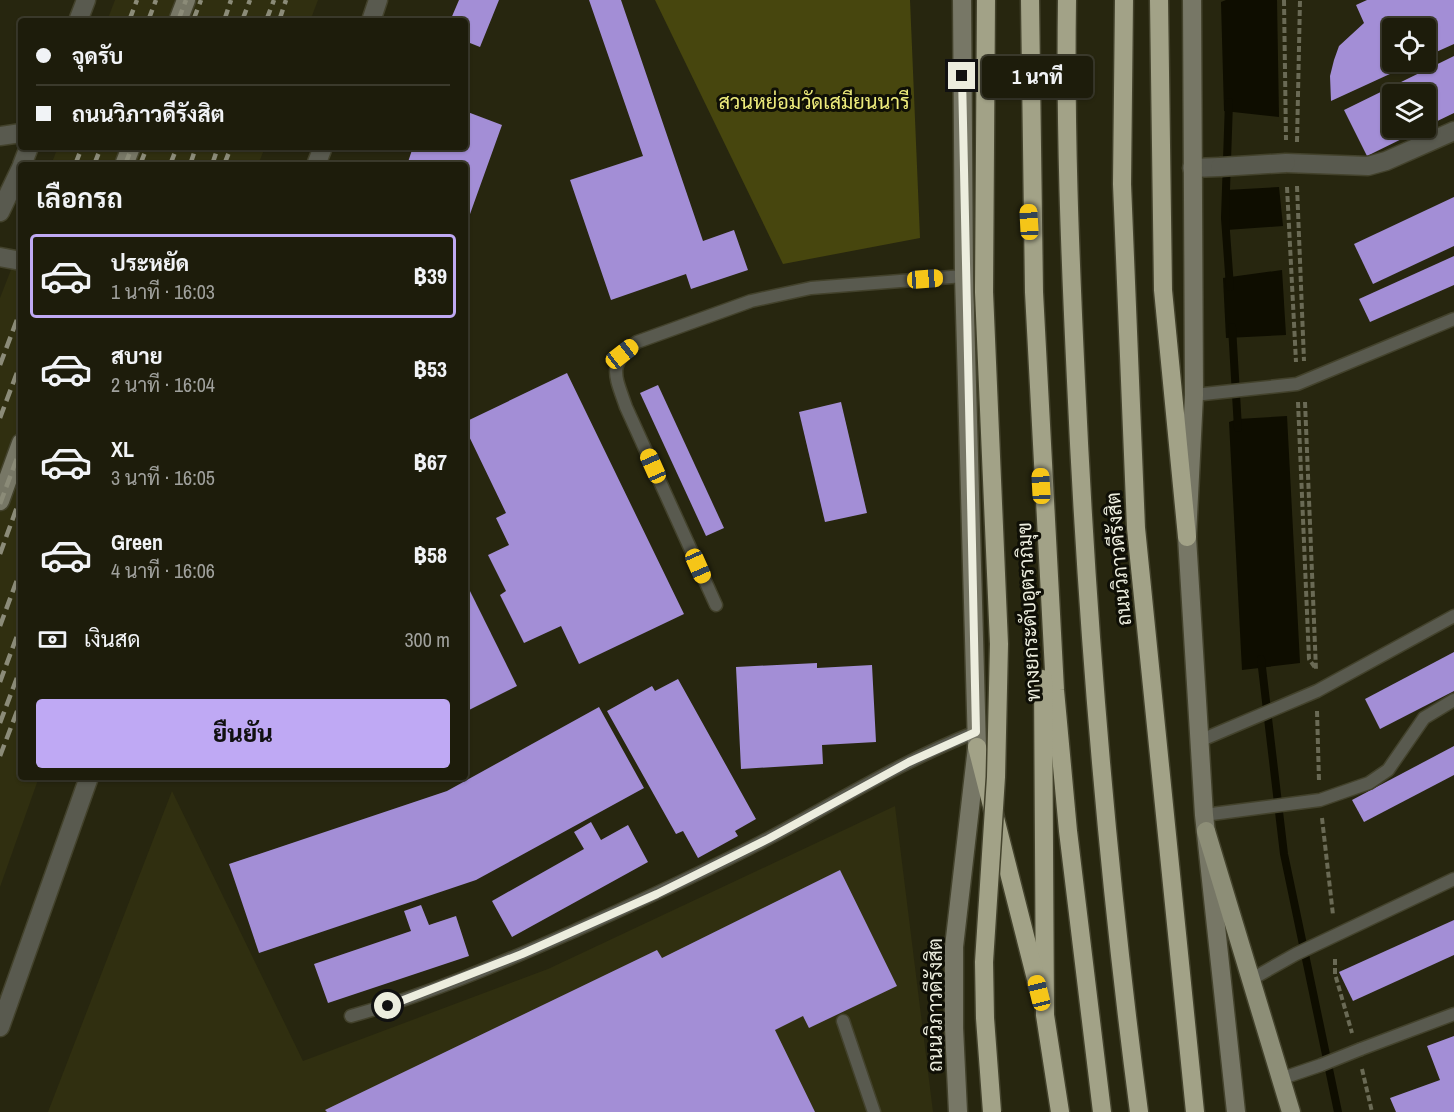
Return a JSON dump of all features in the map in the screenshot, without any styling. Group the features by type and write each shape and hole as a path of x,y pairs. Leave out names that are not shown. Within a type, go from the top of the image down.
{"highway":[{"path":"986,0 984,292 999,644 996,777 984,962 985,1018 992,1112"},
{"path":"1020,0 1043,534 1045,1015"},
{"name":"ทางยกระดับอุตราภิมุข","path":"1030,0 1034,291 1055,690 1068,831 1102,1112"},
{"path":"1067,0 1067,146 1082,527 1108,837 1139,1112"},
{"name":"ถนนวิภาวดีรังสิต","path":"1124,0 1122,184 1136,528 1195,1112"},
{"path":"1158,8 1163,290 1186,537"},
{"path":"976,739 1045,1015 1060,1112"}],"main road":[{"path":"179,18 186,0"},
{"name":"ถนนวิภาวดีรังสิต","path":"958,1112 954,1028 954,947 976,739 964,276 962,0"},
{"path":"1192,0 1194,395 1186,537 1205,823 1236,1112"},
{"path":"0,501 18,451"},
{"path":"1205,823 1291,1112"}],"street":[{"path":"79,18 86,0"},
{"path":"371,18 378,0"},
{"path":"1192,168 1220,167 1290,158 1368,166 1386,161 1454,131"},
{"path":"0,136 18,134"},
{"path":"0,212 18,174"},
{"path":"0,257 18,260"},
{"path":"0,1027 88,780"}],"lane":[{"path":"716,605 626,407 615,375 615,365 622,354 637,342 751,301 811,288 964,276"},
{"path":"1194,395 1301,383 1454,319"},
{"path":"1199,741 1317,691 1454,616"},
{"path":"1205,823 1265,809 1320,800 1369,783 1388,770 1424,718 1454,700"},
{"path":"351,1016 406,1001 522,954 657,894 768,839 909,762 958,739 976,739"},
{"path":"1250,980 1296,954 1454,879"},
{"path":"1280,1079 1454,1014"},
{"path":"843,1021 874,1112"}],"path":[{"path":"1284,0 1317,691 1320,800 1336,935 1335,974 1359,1050 1372,1112"},
{"path":"1290,158 1300,0"},
{"path":"1287,183 1301,383 1309,659 1316,669"}],"shaded area":[{"path":"115,0 318,0 311,18 108,18"},
{"path":"1226,0 1277,0 1279,117 1224,111 1221,2"},
{"path":"57,150 264,150 259,162 52,162"},
{"path":"1279,187 1283,226 1226,230 1226,190"},
{"path":"18,252 18,780 38,780 0,887 0,298"},
{"path":"1282,270 1286,335 1226,338 1223,278"},
{"path":"1287,416 1300,663 1242,670 1229,422 1238,419"},
{"path":"172,791 303,1061 548,969 895,806 933,1112 48,1112"}],"green space":[{"name":"สวนหย่อมวัดเสมียนนารี","path":"655,0 910,0 920,238 783,264"}],"building":[{"path":"459,0 499,0 480,47 468,42 468,18 451,18"},
{"path":"589,0 621,0 703,241 734,230 748,270 691,289 686,274 611,300 570,180 643,156"},
{"path":"1367,0 1454,0 1454,44 1436,52 1436,18 1382,18 1382,72 1394,72 1331,101 1330,76 1339,46 1364,23 1356,5"},
{"path":"1454,56 1454,113 1436,122 1436,84 1397,84 1421,72 1436,72 1436,65"},
{"path":"1382,91 1382,138 1404,138 1367,156 1344,110"},
{"path":"468,112 502,125 468,220 468,162 408,162 412,150 468,150"},
{"path":"1454,197 1454,246 1373,284 1354,244"},
{"path":"1454,256 1454,285 1370,322 1359,299"},
{"path":"567,373 684,614 579,664 561,626 524,643 500,595 506,591 488,555 509,545 496,518 506,513 468,434 468,421"},
{"path":"658,385 724,528 706,536 640,393"},
{"path":"841,402 867,513 825,522 799,412"},
{"path":"468,587 517,686 468,710"},
{"path":"1454,652 1454,691 1380,729 1365,699"},
{"path":"817,663 817,668 872,665 876,742 822,745 823,764 741,769 736,667"},
{"path":"678,679 756,819 735,831 738,836 698,858 683,831 676,834 607,711 652,686 655,691"},
{"path":"599,707 644,788 476,880 259,953 229,864 447,791"},
{"path":"1454,746 1454,775 1364,822 1352,800"},
{"path":"591,822 601,840 628,825 648,862 512,937 492,901 584,849 574,832"},
{"path":"840,870 897,986 809,1028 803,1016 775,1030 815,1112 327,1112 325,1110 657,950 662,958"},
{"path":"421,905 429,925 456,916 469,956 328,1003 314,964 411,931 404,911"},
{"path":"1454,920 1454,955 1353,1001 1339,972"},
{"path":"1454,1036 1454,1112 1396,1112 1390,1098 1440,1080 1427,1046"}],"waterway":[{"path":"1229,102 1225,218 1230,287"},
{"path":"1232,327 1238,428"},
{"path":"1261,659 1284,854 1338,1112"}],"railway":[{"path":"130,18 137,0"},
{"path":"149,18 156,0"},
{"path":"179,18 186,0"},
{"path":"194,18 201,0"},
{"path":"225,18 231,0"},
{"path":"243,18 250,0"},
{"path":"267,18 274,0"},
{"path":"280,18 286,0"},
{"path":"76,162 81,150"},
{"path":"95,162 100,150"},
{"path":"126,162 131,150"},
{"path":"141,162 146,150"},
{"path":"171,162 176,150"},
{"path":"191,162 195,150"},
{"path":"213,162 217,150"},
{"path":"225,162 230,150"},
{"path":"0,365 18,317"},
{"path":"0,418 18,370"},
{"path":"0,504 18,455"},
{"path":"0,554 18,504"},
{"path":"0,626 18,577"},
{"path":"0,682 18,633"},
{"path":"0,723 18,675"},
{"path":"0,756 18,709"}],"route":[{"path":"388,1006 406,1001 522,954 657,894 768,839 909,762 976,732 964,276 962,76"}]}
